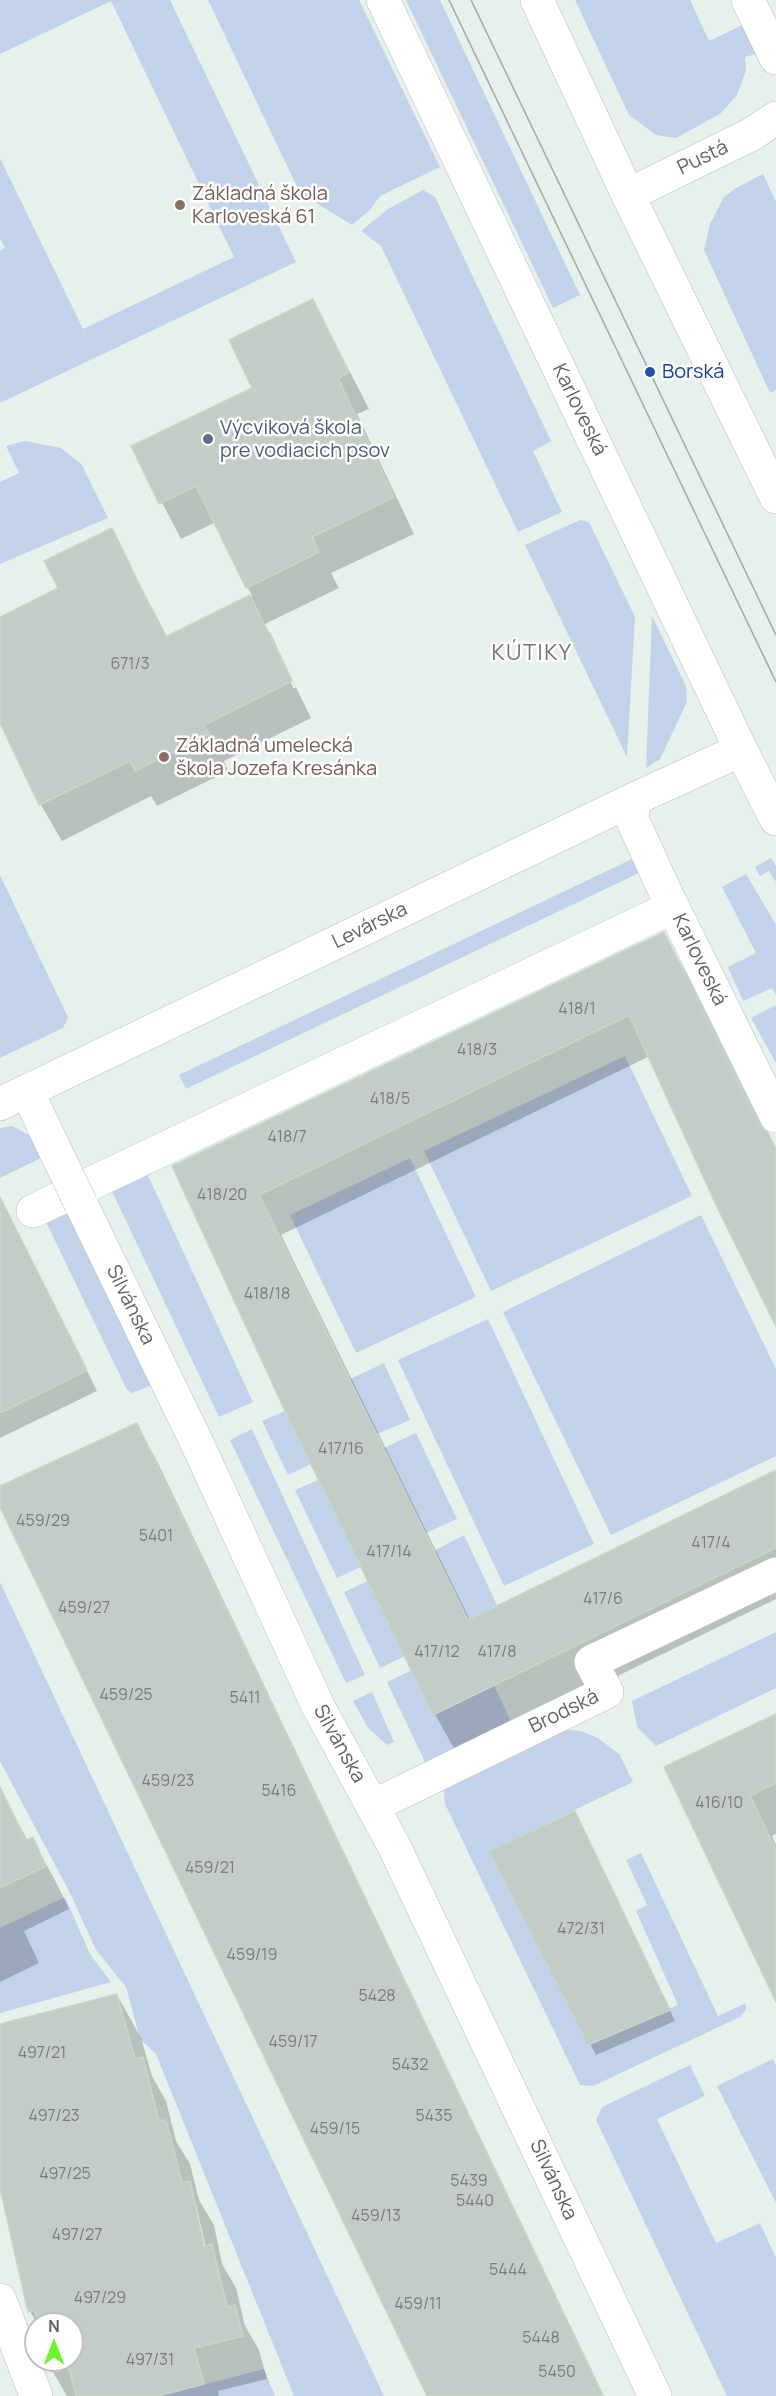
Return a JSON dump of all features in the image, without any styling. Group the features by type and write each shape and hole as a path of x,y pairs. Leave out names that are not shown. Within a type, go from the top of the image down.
{"street":[{"name":"Karloveská","path":"383,0 776,819"},
{"path":"537,0 628,195 776,497"},
{"path":"748,0 776,58"},
{"name":"Pustá","path":"628,195 752,134 776,118"},
{"name":"Levárska","path":"13,1097 741,750"},
{"name":"Karloveská","path":"632,800 633,821 672,907 776,1116"},
{"path":"33,1210 672,907"},
{"name":"Silvánska","path":"13,1097 52,1144 196,1441 318,1706 394,1846 655,2396"},
{"name":"Brodská","path":"373,1806 607,1692 591,1662 776,1574"},
{"path":"0,2300 36,2396"}],"shaded area":[{"path":"0,0 170,0 296,262 0,403 0,251 5,248 0,238 0,158 83,329 234,257 111,1 0,54"},
{"path":"208,0 359,0 440,167 380,196 369,211 352,225 300,193"},
{"path":"406,0 440,0 580,295 553,308"},
{"path":"575,0 690,0 709,41 749,22 756,54 745,57 746,71 737,95 720,114 676,138 656,135 629,115"},
{"path":"763,174 776,202 776,390 770,393 704,250 710,224 724,197"},
{"path":"423,190 435,197 551,441 533,451 562,512 518,532 381,246 361,231 388,209"},
{"path":"25,441 61,448 82,465 108,518 0,564 0,482 19,473 6,446"},
{"path":"580,520 589,522 635,617 627,757 525,545"},
{"path":"652,616 686,686 687,702 660,759 646,768"},
{"path":"771,858 776,866 776,882 769,871 760,876 755,867"},
{"path":"632,859 639,873 186,1089 179,1075"},
{"path":"746,874 776,925 776,995 772,988 743,1001 728,967 756,953 722,887"},
{"path":"0,875 68,1017 63,1028 0,1058"},
{"path":"776,1005 776,1063 751,1018"},
{"path":"625,1056 692,1196 491,1291 424,1151"},
{"path":"12,1126 29,1135 43,1157 0,1178 0,1128"},
{"path":"410,1158 476,1297 356,1353 290,1215"},
{"path":"144,1167 253,1402 219,1417 108,1183"},
{"path":"68,1205 157,1383 132,1393 127,1390 44,1218"},
{"path":"701,1215 776,1369 776,1456 611,1535 503,1312"},
{"path":"488,1319 594,1544 504,1586 398,1360"},
{"path":"384,1363 410,1420 377,1434 350,1379"},
{"path":"285,1411 311,1464 288,1475 262,1421"},
{"path":"252,1429 365,1675 346,1683 230,1440"},
{"path":"416,1433 457,1519 426,1533 384,1448"},
{"path":"318,1480 361,1567 337,1578 295,1490"},
{"path":"464,1535 497,1605 468,1620 434,1551"},
{"path":"368,1581 405,1656 380,1668 344,1592"},
{"path":"0,1582 384,2396 294,2396 156,2054 140,2039 126,1987 96,1950 71,1895 0,1761"},
{"path":"776,1632 776,1688 656,1746 637,1727 632,1701"},
{"path":"412,1670 433,1715 494,1685 512,1724 433,1761 425,1762 387,1682"},
{"path":"372,1692 394,1742 387,1745 368,1728 353,1701"},
{"path":"559,1729 581,1731 598,1738 620,1755 633,1782 489,1851 588,2045 678,2005 636,1911 647,1905 626,1860 641,1853 718,2016 746,2003 746,2010 740,2017 593,2086 580,2085 445,1804 444,1791 448,1780"},
{"path":"65,1897 90,1954 111,1982 0,2013 0,1928"},
{"path":"773,2059 776,2066 776,2203 717,2086"},
{"path":"690,2065 705,2096 657,2119 716,2243 760,2223 776,2258 776,2396 727,2396 596,2120 602,2107"},
{"path":"264,2369 275,2396 160,2396"}],"building":[{"path":"313,299 349,372 338,378 394,497 312,537 319,552 246,588 196,486 159,504 131,446 252,388 229,340"},
{"path":"112,528 165,637 250,595 292,681 204,725 209,734 135,771 130,761 39,805 0,723 0,617 58,588 44,561"},
{"path":"664,932 759,1124 768,1133 776,1149 776,1327 717,1207 629,1015 259,1195 468,1620 776,1470 776,1548 433,1715 285,1411 172,1166"},
{"path":"0,1197 87,1370 0,1413"},
{"path":"137,1423 603,2396 427,2396 0,1507 0,1486"},
{"path":"776,1714 776,1783 750,1796 776,1850 776,2002 664,1767"},
{"path":"0,1787 26,1841 33,1837 46,1866 0,1888"},
{"path":"575,1811 670,2010 588,2045 489,1851"},
{"path":"117,1994 135,2059 143,2057 159,2121 166,2120 182,2183 190,2181 204,2246 212,2244 227,2307 235,2305 243,2336 194,2348 204,2384 158,2396 76,2396 70,2372 84,2372 84,2312 35,2312 35,2310 28,2312 0,2188 0,2024"}],"tram line":[{"path":"449,0 776,682"},
{"path":"471,0 776,635"}],"place":[{"name":"Základná škola Karloveská 61","path":"180,205"},
{"name":"Borská","path":"650,372"},
{"name":"Výcviková škola pre vodiacich psov","path":"208,439"},
{"name":"Základná umelecká škola Jozefa Kresánka","path":"164,757"}],"district":[{"name":"KÚTIKY","path":"532,654"}]}
